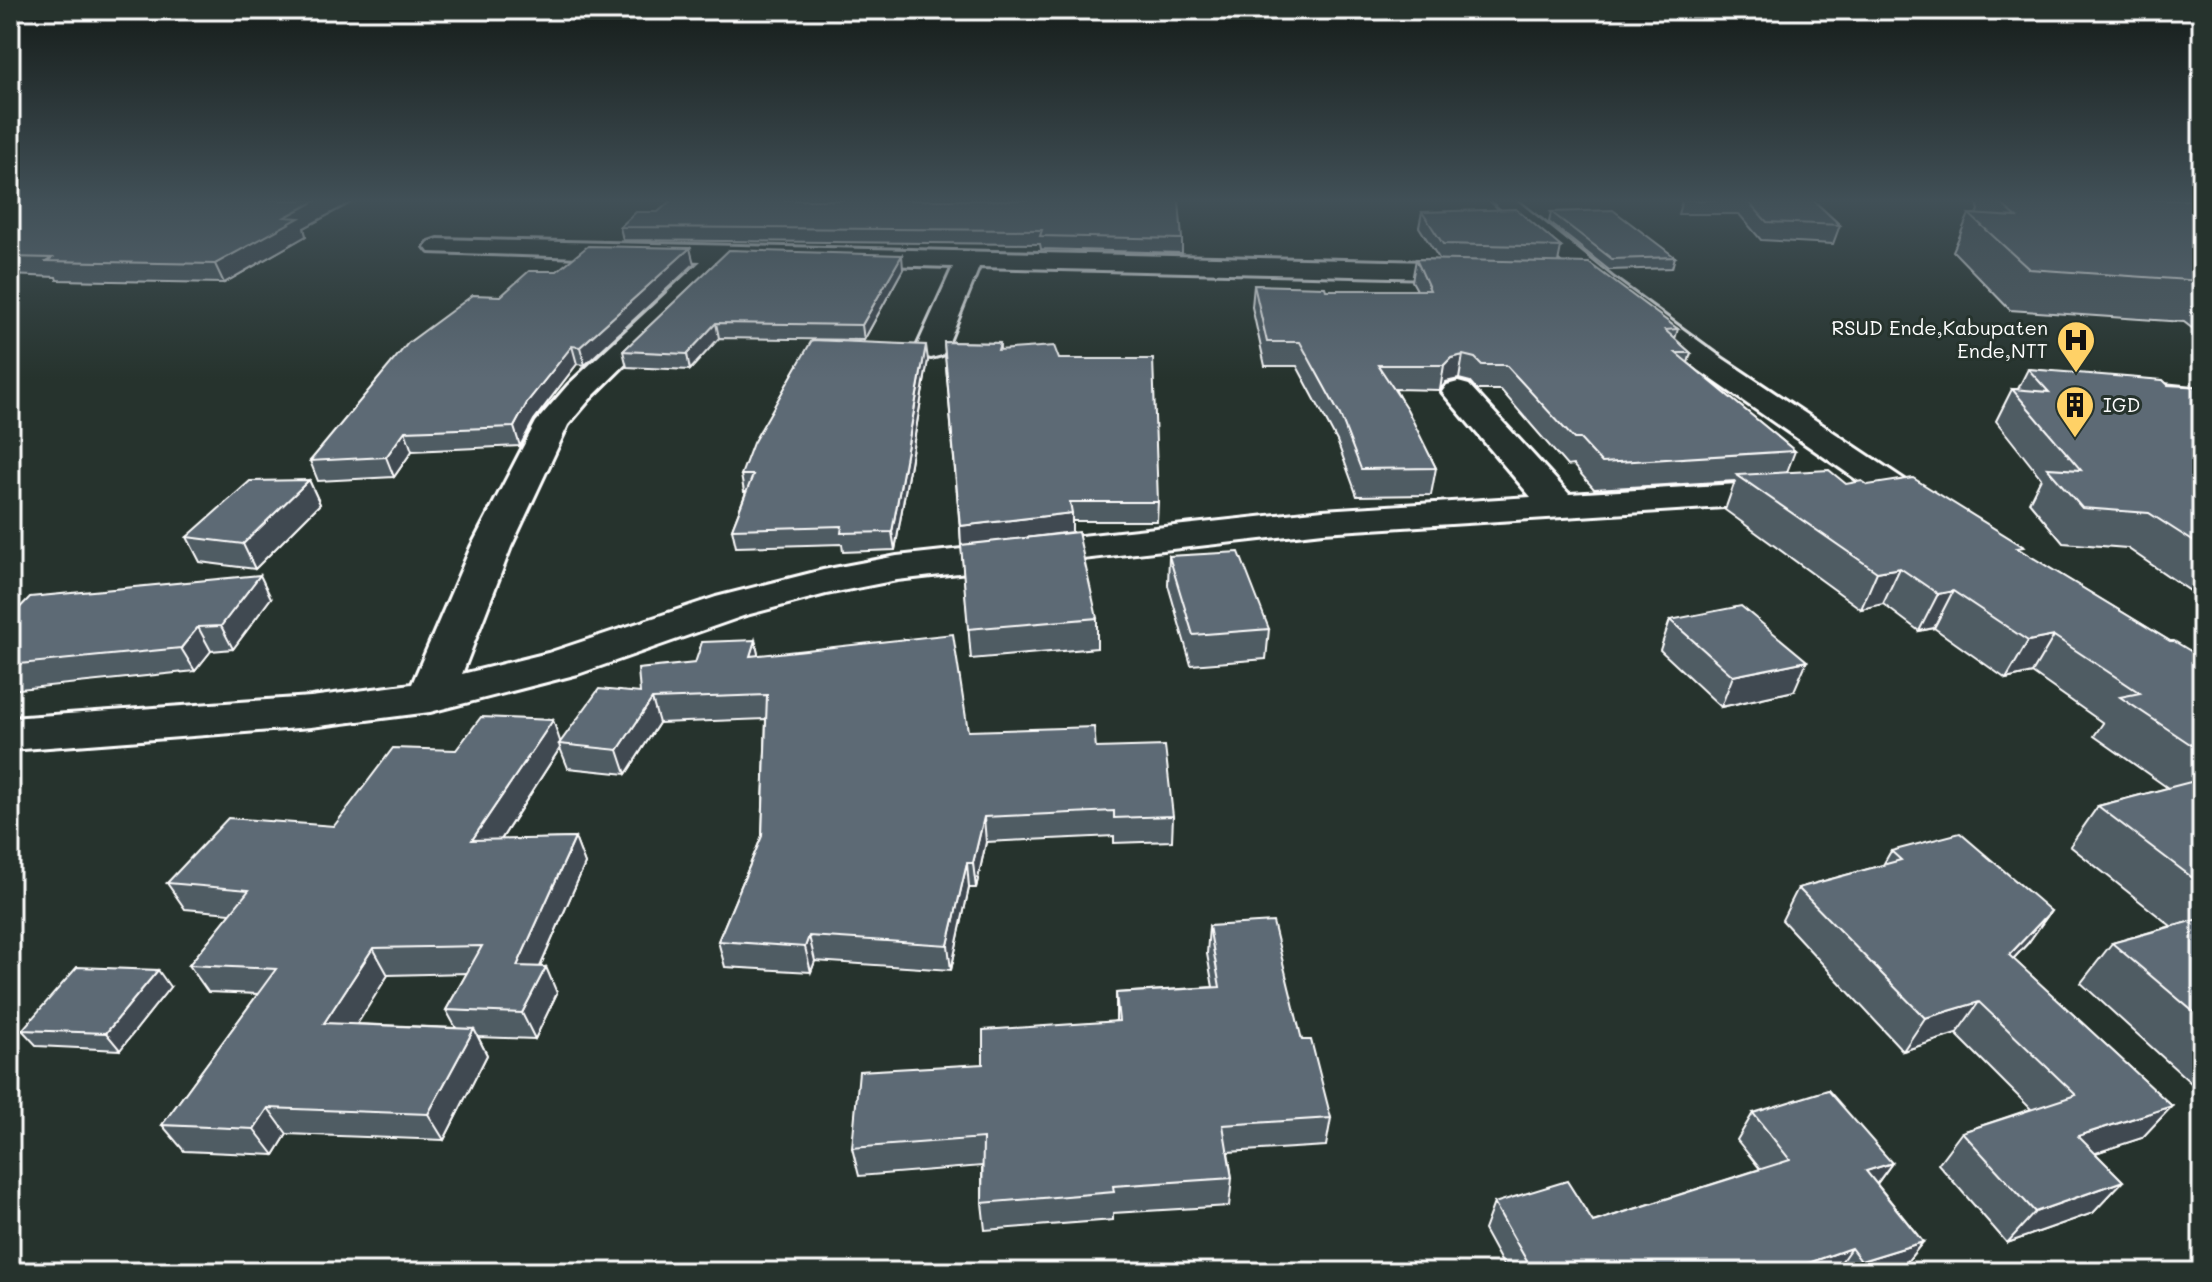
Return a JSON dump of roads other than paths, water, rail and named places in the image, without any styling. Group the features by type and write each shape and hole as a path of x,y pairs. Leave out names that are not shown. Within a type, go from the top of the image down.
{"street":[{"path":"430,697 491,547 553,422 604,367 717,260"},
{"path":"931,349 969,260"},
{"path":"986,260 1391,280 1496,272"},
{"path":"1573,260 1731,378 1953,528"},
{"path":"1543,273 1590,274"},
{"path":"1458,392 1559,506"},
{"path":"10,734 311,712 430,697 562,664 731,606 823,582 897,568 1323,521 1887,486"}],"place":[{"name":"RSUD Ende,Kabupaten Ende,NTT","path":"2076,374"},
{"name":"IGD","path":"2075,439"}]}
